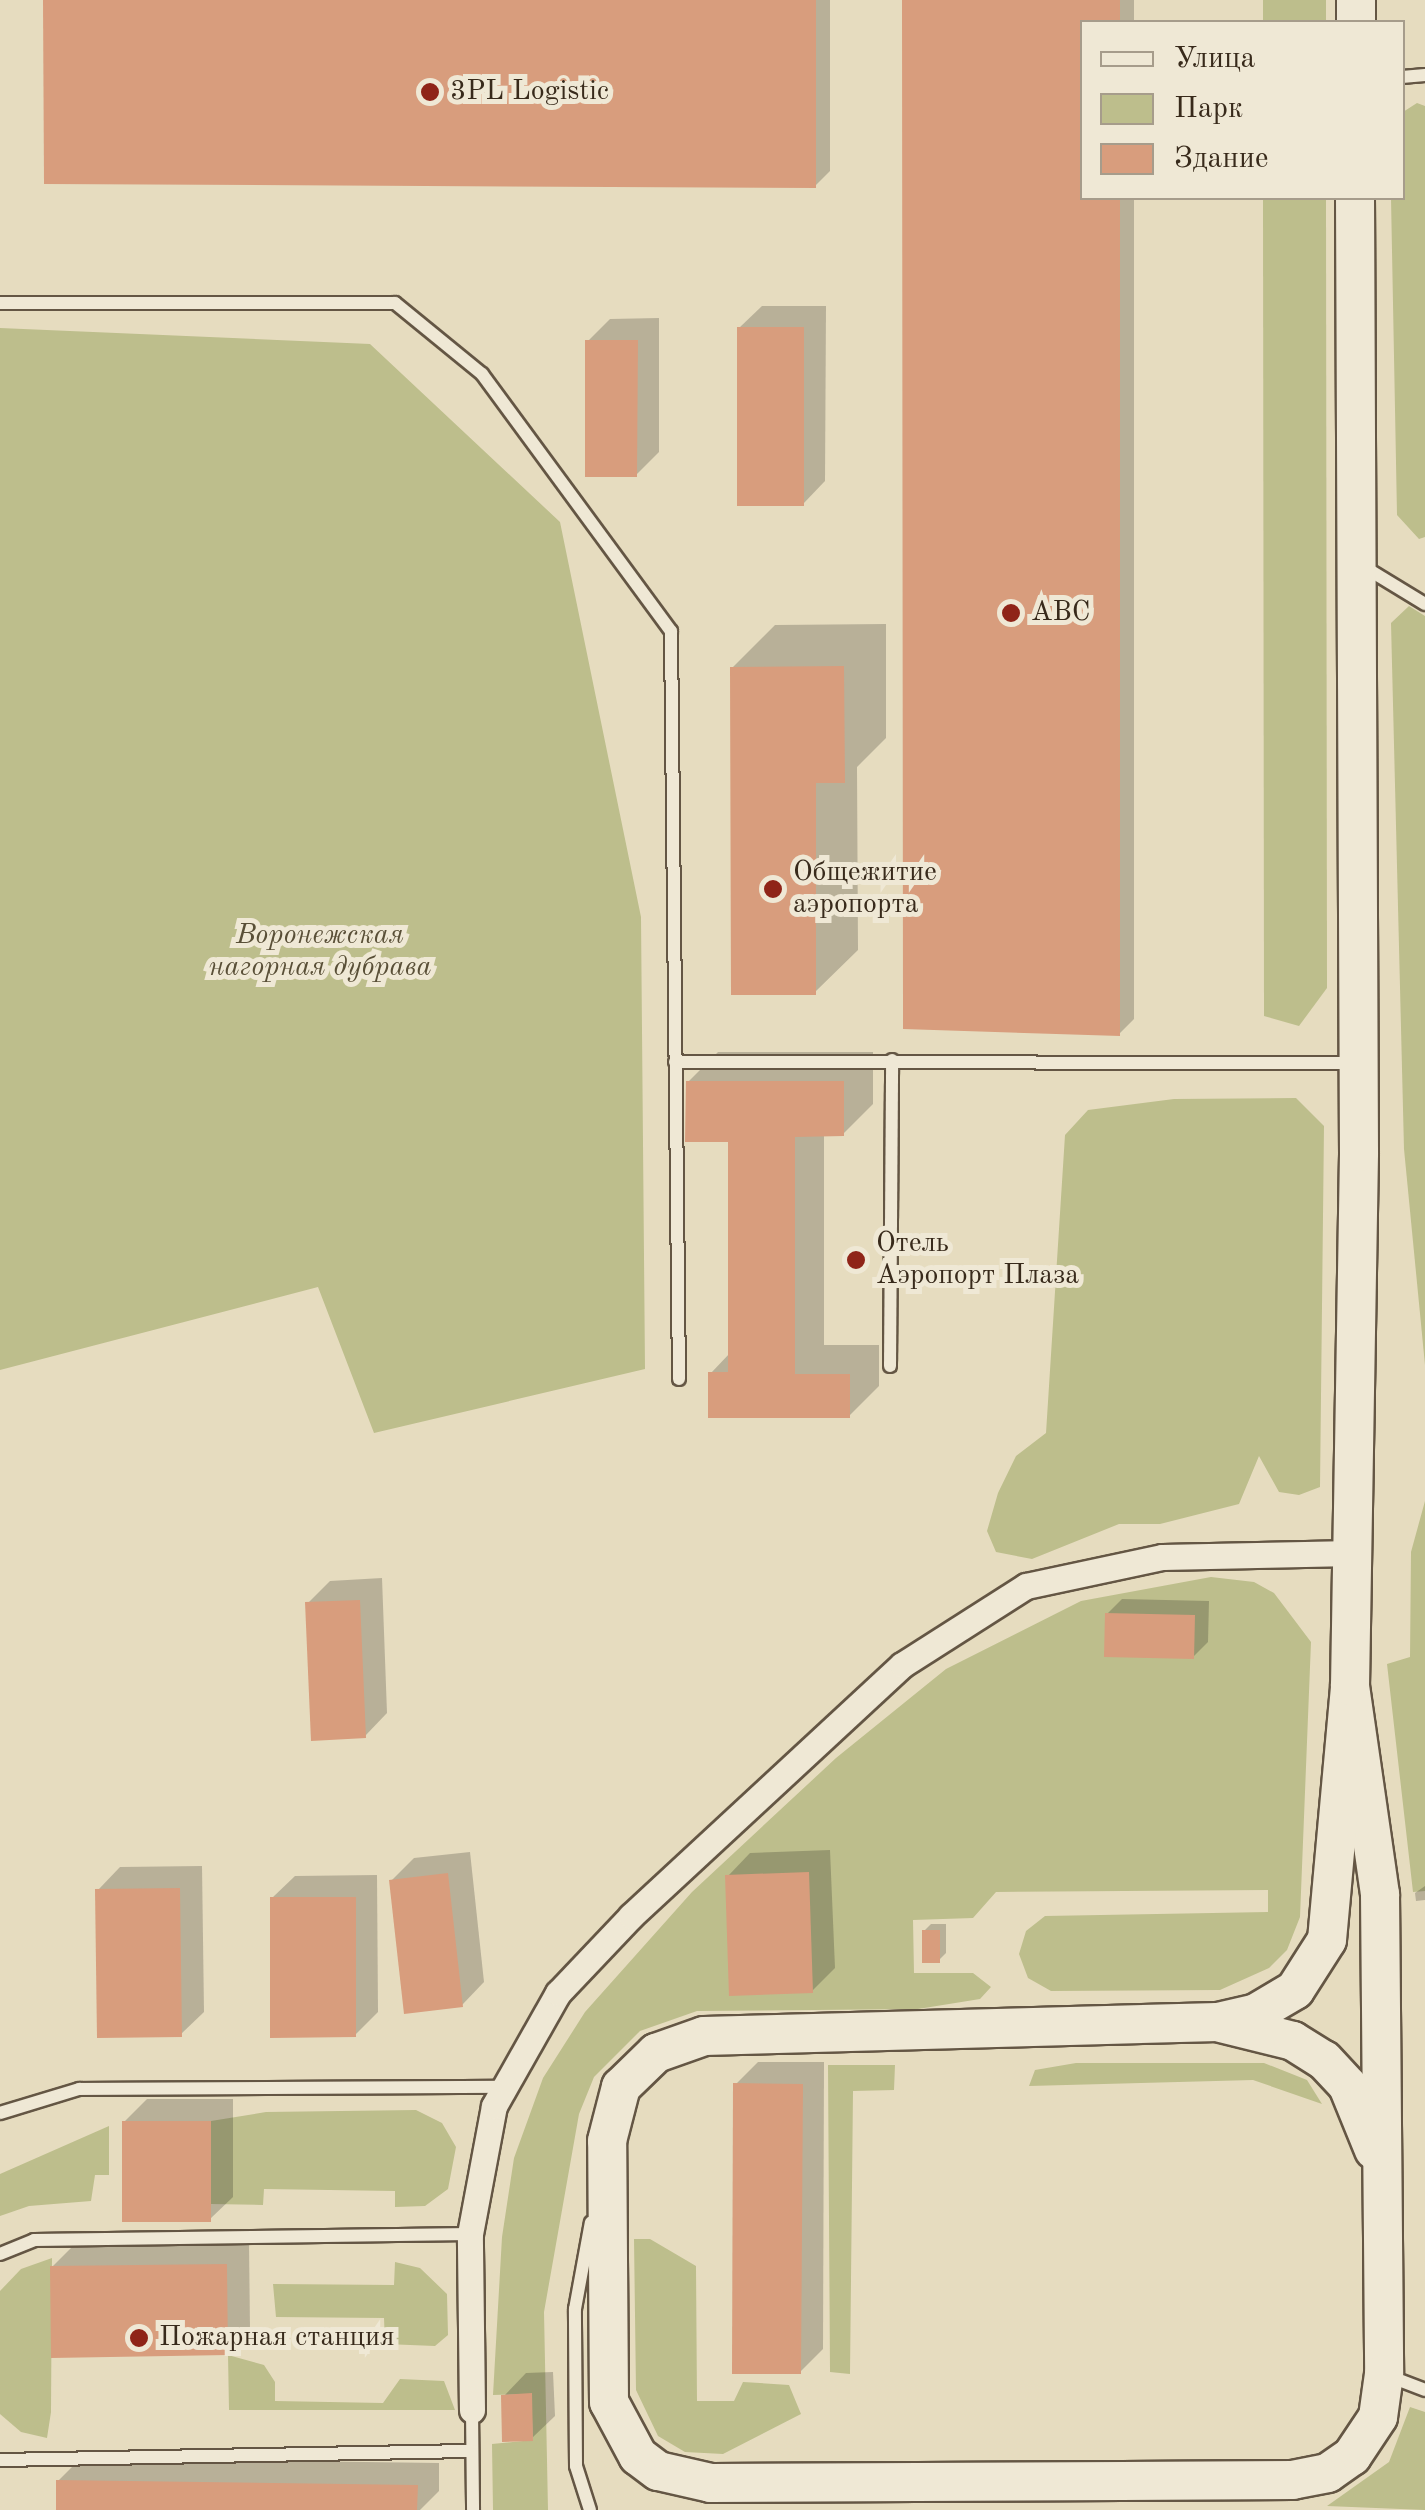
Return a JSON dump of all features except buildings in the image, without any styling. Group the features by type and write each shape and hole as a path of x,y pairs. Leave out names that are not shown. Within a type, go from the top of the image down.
{"main road":[{"path":"1350,1686 1380,1894 1384,2374 1378,2417 1352,2456 1310,2479 683,2480 638,2456 609,2402 607,2141 610,2113 637,2067 679,2042 704,2036 1218,2022 1256,2013 1295,1990 1327,1940 1350,1686 1356,200"},
{"path":"1218,2022 1293,2042 1324,2060 1348,2086 1382,2171"}],"street":[{"path":"472,2410 470,2234 484,2140 503,2086 531,2032 590,1956 876,1688 988,1605 1055,1575 1162,1556 1352,1553"}],"lane":[{"path":"0,303 395,303 482,374 671,631 679,1379"},
{"path":"1355,561 1425,604"},
{"path":"890,1366 892,1060"},
{"path":"675,1062 1355,1063"},
{"path":"0,2113 79,2089 503,2086"},
{"path":"590,2510 576,2466 575,2309 607,2141"},
{"path":"0,2254 34,2240 470,2234"},
{"path":"1384,2374 1425,2390"},
{"path":"472,2410 473,2510"},
{"path":"0,2460 472,2451"}],"green space":[{"path":"1263,0 1326,0 1326,20 1263,20"},
{"path":"1417,103 1425,106 1425,537 1419,539 1397,515 1391,200 1405,200 1405,111"},
{"path":"1263,200 1326,200 1327,988 1299,1026 1264,1016"},
{"name":"Воронежская нагорная дубрава","path":"0,328 370,344 560,522 641,917 645,1369 374,1433 318,1287 0,1370"},
{"path":"1409,606 1425,616 1425,1365 1404,1149 1391,623"},
{"path":"1296,1098 1324,1126 1320,1487 1299,1495 1279,1492 1259,1456 1239,1504 1160,1524 1119,1524 1032,1559 996,1552 987,1531 998,1493 1016,1456 1046,1433 1065,1135 1088,1110 1174,1099"},
{"path":"1425,1501 1425,1891 1413,1892 1387,1664 1410,1657 1411,1552"},
{"path":"1211,1577 1254,1582 1274,1593 1311,1642 1300,1917 1287,1950 1269,1968 1220,1990 1051,1991 1028,1978 1019,1954 1026,1931 1045,1916 1268,1912 1268,1890 996,1892 973,1918 913,1920 914,1973 973,1973 991,1987 980,1999 918,2009 697,2011 640,2031 594,2077 579,2114 544,2312 548,2510 493,2510 492,2444 533,2440 531,2394 493,2395 502,2237 514,2158 543,2078 585,2012 692,1892 836,1758 946,1669 1081,1601"},
{"path":"1076,2063 1264,2063 1307,2080 1322,2104 1253,2080 1029,2086 1035,2070"},
{"path":"828,2065 895,2065 894,2090 853,2091 850,2374 830,2372"},
{"path":"416,2110 442,2123 456,2147 448,2189 425,2206 395,2207 395,2191 264,2189 263,2205 211,2204 211,2121 266,2112"},
{"path":"109,2126 109,2175 95,2175 91,2201 29,2206 0,2216 0,2174"},
{"path":"634,2239 650,2239 696,2266 697,2401 734,2401 743,2382 789,2385 801,2414 723,2454 685,2452 658,2436 636,2390"},
{"path":"52,2258 51,2412 47,2438 21,2432 0,2414 0,2291 21,2269"},
{"path":"395,2262 420,2268 447,2294 448,2335 435,2346 385,2344 384,2318 276,2317 273,2284 394,2285"},
{"path":"228,2355 264,2365 275,2382 275,2401 383,2403 400,2379 444,2381 455,2410 229,2410"},
{"path":"1410,2407 1425,2412 1425,2510 1327,2506 1389,2462"}],"place":[{"name":"3PL Logistic","path":"430,92"},
{"name":"ABC","path":"1011,613"},
{"name":"Общежитие аэропорта","path":"773,889"},
{"name":"Отель Аэропорт Плаза","path":"856,1260"},
{"name":"Пожарная станция","path":"139,2338"}]}
